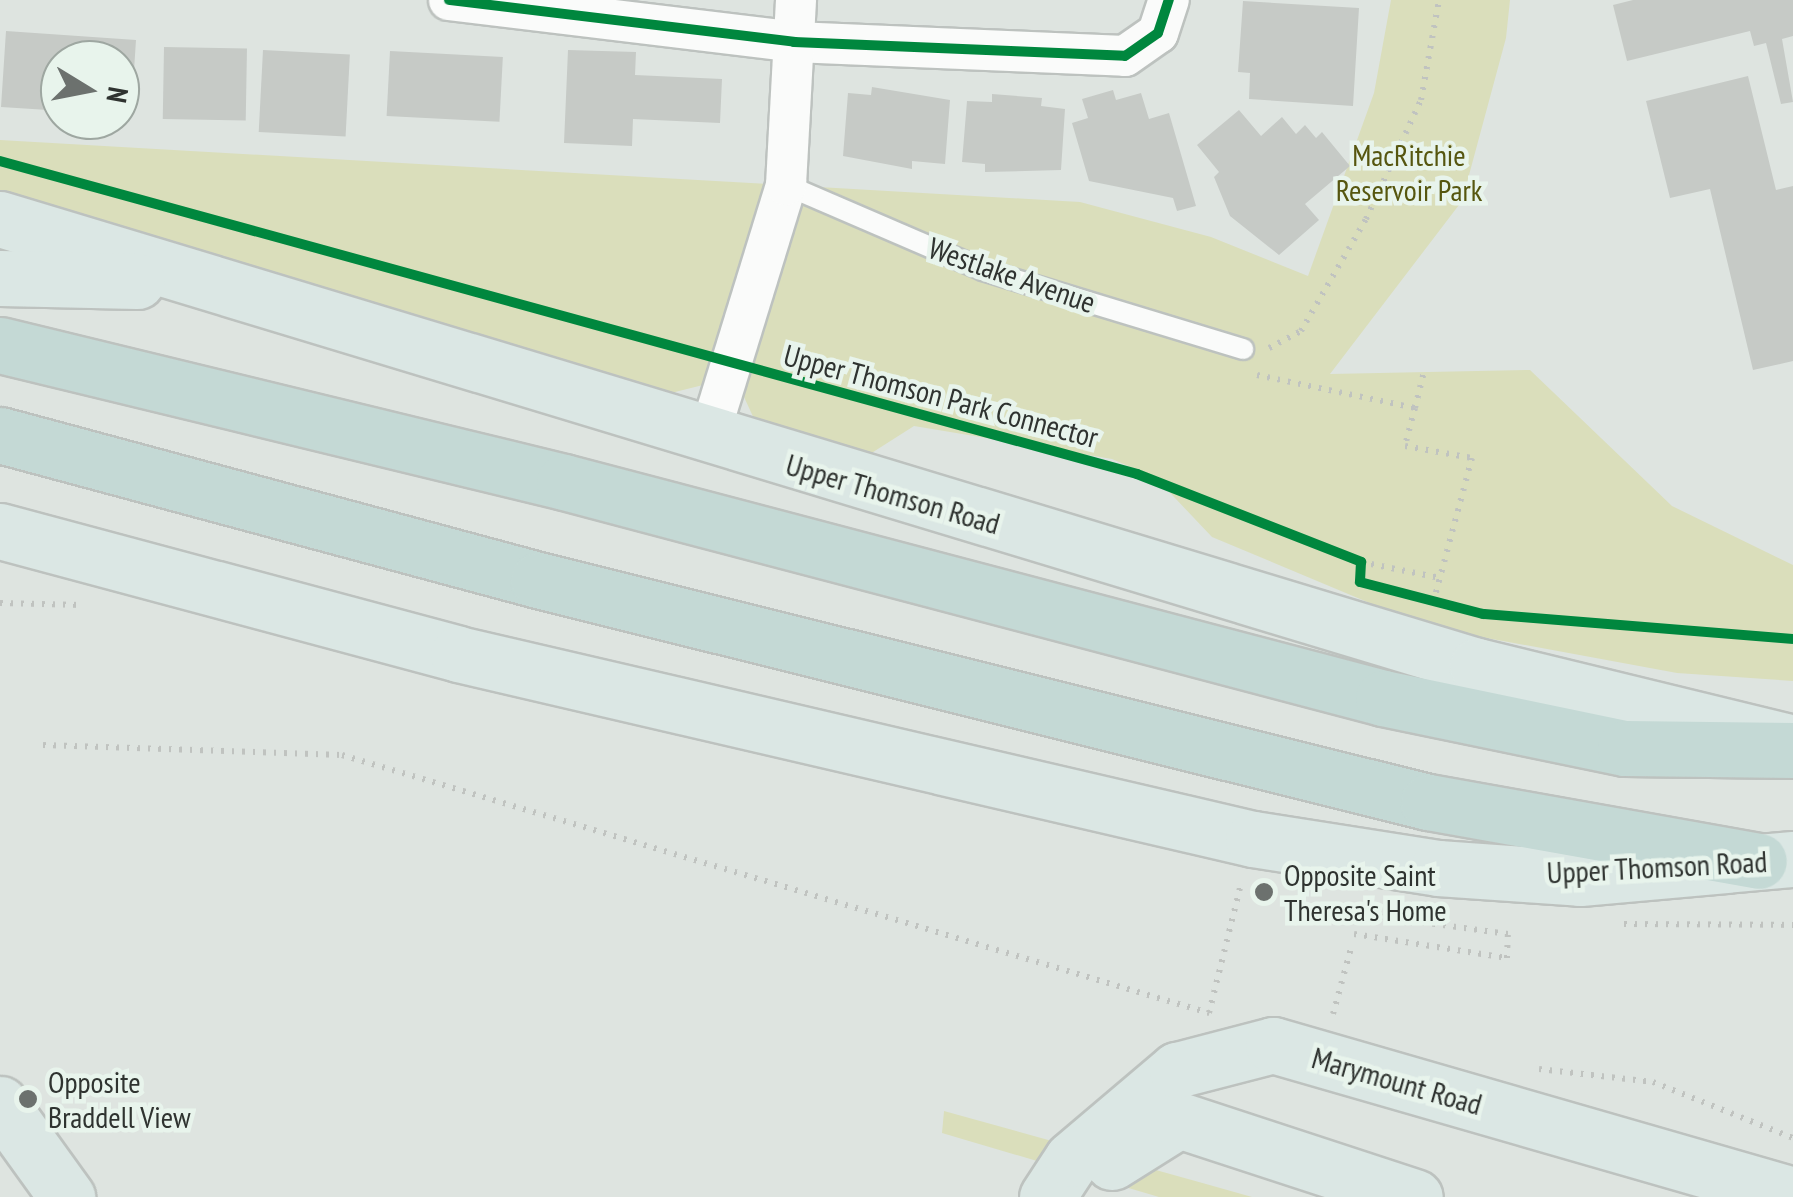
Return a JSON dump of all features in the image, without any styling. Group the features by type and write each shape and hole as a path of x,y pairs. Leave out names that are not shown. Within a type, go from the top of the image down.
{"highway":[{"path":"0,345 564,482 1382,698 1625,748 1793,746"},
{"path":"0,435 538,580 1428,802 1776,860"}],"main road":[{"name":"Upper Thomson Road","path":"0,220 708,439 1477,666 1793,746"},
{"path":"0,278 206,284"},
{"name":"Upper Thomson Road","path":"8,538 458,654 1253,839 1438,868 1580,878 1776,860"},
{"name":"Marymount Road","path":"1047,1197 1072,1160 1177,1070 1273,1045 1793,1195"},
{"path":"0,1104 67,1197"},
{"path":"1083,1197 1097,1171 1179,1120 1415,1197"}],"street":[{"path":"449,0 794,42 1125,56 1158,33 1169,0"},
{"path":"708,439 786,185 796,0"}],"lane":[{"name":"Westlake Avenue","path":"786,185 983,270 1243,348"}],"path":[{"path":"1243,348 1284,343 1301,330 1366,219 1420,100 1439,0"},
{"path":"1415,408 1424,372"},
{"path":"1346,555 1361,562 1440,578 1472,458"},
{"path":"1360,582 1361,562"},
{"path":"1412,596 1448,605"},
{"path":"43,744 342,756 1226,1017"},
{"path":"1209,1013 1238,900"},
{"path":"1354,934 1506,958 1508,934 1370,915"}],"green space":[{"name":"MacRitchie Reservoir Park","path":"1391,0 1510,0 1506,38 1462,201 1330,374 1530,370 1672,506 1793,565 1793,681 1677,673 1427,627 1212,537 1156,478 1112,459 914,426 870,454 756,423 738,384 719,381 651,398 0,206 0,140 1080,202 1211,237 1308,276 1374,93"},
{"path":"944,1111 1252,1197 1159,1197 942,1133"}],"building":[{"path":"1633,0 1793,0 1793,36 1782,39 1793,102 1781,104 1766,43 1754,46 1750,31 1627,61 1613,5"},
{"path":"1243,1 1359,8 1353,106 1249,99 1250,73 1238,72"},
{"path":"6,31 136,40 40,40 40,109 1,107"},
{"path":"164,47 247,48 246,120 163,119"},
{"path":"263,50 350,55 346,136 259,132"},
{"path":"568,50 636,52 635,75 722,79 720,123 633,119 632,146 564,143"},
{"path":"390,51 503,57 499,122 387,116"},
{"path":"1748,76 1776,190 1793,186 1793,361 1753,370 1710,189 1670,198 1646,101"},
{"path":"872,87 950,100 945,164 912,161 912,169 843,156 848,93 871,95"},
{"path":"1113,90 1116,100 1141,93 1149,119 1169,113 1196,206 1177,211 1173,198 1089,181 1072,123 1088,118 1082,99"},
{"path":"992,94 1042,98 1041,106 1065,109 1061,170 985,172 985,164 962,162 967,101 992,102"},
{"path":"1239,110 1261,136 1282,117 1296,134 1305,125 1316,138 1322,132 1350,166 1305,204 1319,220 1279,255 1230,216 1214,177 1219,172 1197,145"}],"cycle path":[{"path":"449,0 794,42 1125,56 1158,33 1169,0"},
{"name":"Upper Thomson Park Connector","path":"0,161 1137,474 1361,562 1360,582 1483,614 1793,639"}],"place":[{"name":"Opposite Saint Theresa's Home","path":"1264,892"},
{"name":"Opposite Braddell View","path":"28,1099"}]}
